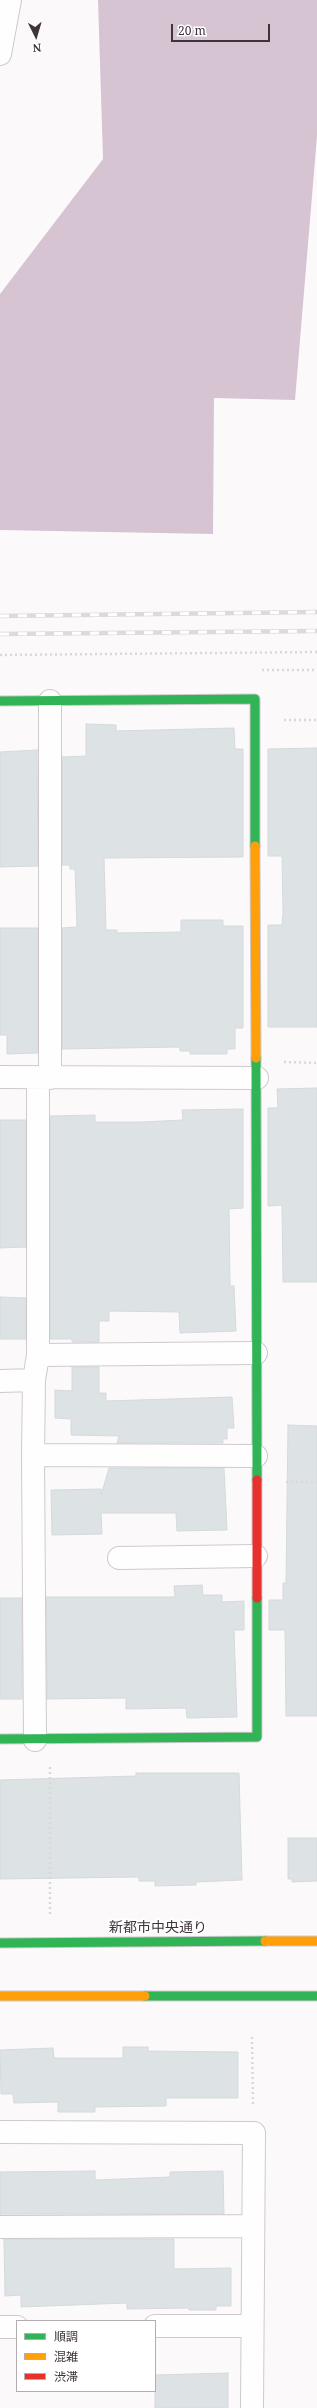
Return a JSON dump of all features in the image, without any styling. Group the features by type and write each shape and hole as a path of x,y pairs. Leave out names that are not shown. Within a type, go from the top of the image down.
{"street":[{"path":"0,54 10,0"},
{"path":"0,701 255,699 257,1070 257,1738 0,1739"},
{"path":"42,1740 33,1455 34,1380 38,1355 50,701"},
{"path":"0,1078 44,1078 257,1070"},
{"path":"38,1355 256,1353"},
{"path":"0,1381 34,1380"},
{"path":"33,1455 256,1456"},
{"path":"120,1558 256,1556"},
{"name":"新都市中央通り","path":"0,1943 317,1941"},
{"path":"0,1996 317,1996"},
{"path":"0,2132 254,2133 252,2408"},
{"path":"0,2227 253,2226"},
{"path":"156,2326 252,2326"},
{"path":"0,2327 16,2327"}],"path":[{"path":"0,655 317,652"},
{"path":"255,721 317,720"},
{"path":"257,1070 317,1062"},
{"path":"42,1740 50,1942"},
{"path":"252,2037 254,2133"}],"shaded area":[{"path":"98,0 317,0 317,136 295,400 214,398 213,534 0,530 0,294 103,159"}],"building":[{"path":"86,724 116,725 116,731 234,728 235,749 243,749 243,857 104,858 106,930 117,930 117,933 181,932 181,920 223,920 223,926 243,926 243,1028 235,1028 235,1049 227,1049 227,1054 190,1054 190,1051 180,1051 180,1047 62,1049 62,928 77,927 75,869 70,869 70,865 62,865 62,757 86,756"},
{"path":"317,748 317,1027 268,1027 268,925 282,925 283,912 282,856 268,856 268,749"},
{"path":"37,750 38,866 0,867 0,752"},
{"path":"0,928 38,928 38,1053 7,1054 7,1035 0,1035"},
{"path":"317,1088 317,1282 283,1282 282,1205 268,1206 268,1108 278,1108 277,1089"},
{"path":"243,1109 243,1208 229,1209 230,1286 234,1286 236,1331 180,1333 179,1312 109,1311 109,1321 99,1321 99,1342 72,1342 72,1339 50,1339 50,1116 95,1115 95,1122 142,1122 183,1120 182,1110"},
{"path":"0,1120 26,1120 26,1247 0,1248"},
{"path":"0,1297 26,1298 26,1339 0,1339"},
{"path":"72,1367 99,1367 99,1393 106,1393 106,1401 232,1397 234,1428 227,1428 227,1439 223,1439 223,1443 117,1443 119,1436 71,1435 71,1419 55,1418 55,1390 72,1391"},
{"path":"288,1425 317,1426 317,1716 286,1716 285,1630 269,1630 269,1600 283,1600 283,1583 286,1583"},
{"path":"109,1468 224,1468 227,1530 177,1531 176,1513 101,1513 102,1534 52,1535 51,1490 101,1489 101,1495"},
{"path":"202,1585 203,1595 222,1595 222,1602 244,1601 244,1630 234,1630 237,1717 187,1718 186,1708 126,1709 126,1698 47,1699 46,1597 175,1597 174,1586"},
{"path":"0,1598 22,1598 22,1699 0,1699"},
{"path":"136,1773 239,1773 242,1880 196,1882 196,1885 155,1886 155,1881 139,1881 139,1877 0,1879 0,1780 136,1776"},
{"path":"288,1838 317,1838 317,1881 292,1882 292,1879 288,1879"},
{"path":"123,2047 148,2047 148,2051 238,2052 238,2098 166,2098 166,2106 95,2107 95,2112 58,2112 58,2102 14,2103 13,2094 1,2094 0,2050 53,2048 54,2058 123,2058"},
{"path":"95,2171 95,2180 170,2177 170,2172 223,2171 224,2214 0,2214 0,2172"},
{"path":"4,2239 174,2239 174,2269 231,2268 231,2306 216,2306 216,2310 189,2310 189,2308 127,2309 127,2303 21,2307 21,2295 5,2296"},
{"path":"228,2373 228,2408 155,2408 156,2375"}],"railway":[{"path":"0,616 317,612"},
{"path":"0,634 317,631"}],"traffic: fast":[{"path":"0,701 255,699 255,846"},
{"path":"256,1058 257,1480"},
{"path":"0,1739 257,1737 257,1598"},
{"path":"0,1943 265,1941"},
{"path":"145,1996 317,1996"}],"traffic: slow":[{"path":"255,846 256,1058"},
{"path":"265,1941 317,1941"},
{"path":"0,1996 145,1996"}],"traffic: jam":[{"path":"257,1480 257,1598"}]}
